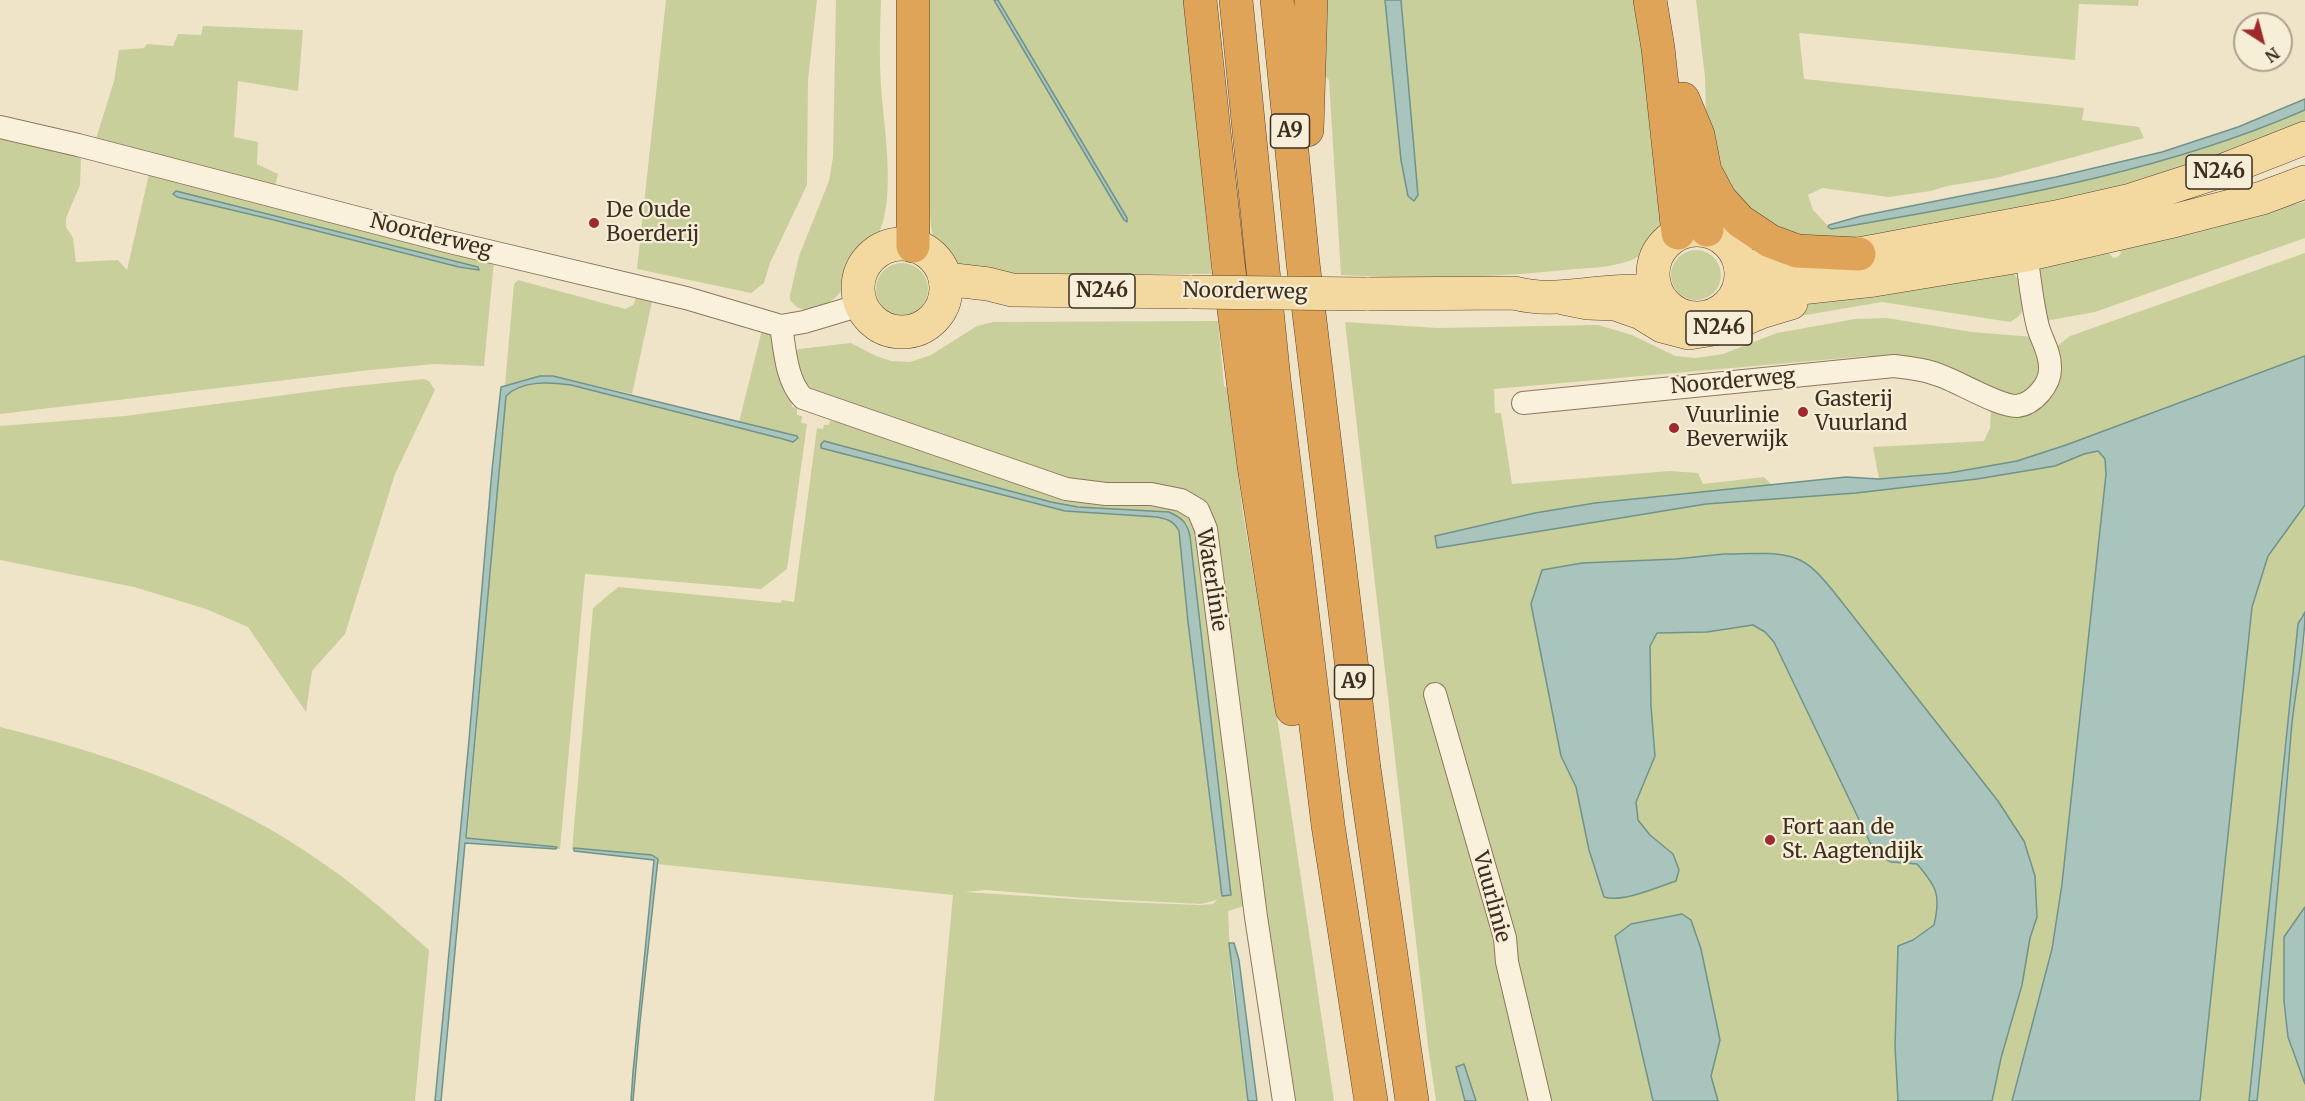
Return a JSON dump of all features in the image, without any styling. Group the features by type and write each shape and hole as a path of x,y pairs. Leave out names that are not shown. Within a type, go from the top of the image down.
{"highway":[{"path":"894,0 902,246"},
{"path":"902,246 913,0"},
{"name":"A9","path":"1200,0 1228,263 1267,553 1297,736 1328,825"},
{"name":"A9","path":"1236,0 1274,380 1328,825 1371,1101"},
{"name":"A9","path":"1277,0 1303,262 1364,768 1412,1101"},
{"name":"A9","path":"1303,262 1311,0"},
{"path":"1650,0 1693,232"},
{"path":"1670,0 1698,199 1693,232"},
{"path":"1683,99 1698,135 1705,171 1720,199 1740,221 1770,241 1797,251 1867,267"}],"main road":[{"name":"Noorderweg","path":"1563,298 1588,303 1615,304 1641,313 1662,326 1689,333 1725,327 1867,267 2033,222 2131,200 2221,171 2305,138"},
{"name":"Noorderweg","path":"1739,280 1804,267 1867,267 2026,255 2179,220 2262,198 2305,182"},
{"path":"1654,279 1657,253 1666,242 1693,232 1719,235 1730,243 1737,254 1739,280"},
{"path":"902,246 928,253 939,264 945,291 936,316 925,326 911,332 896,332 881,327 869,318 861,304 858,290 860,275 867,262 878,252 902,246"},
{"name":"Noorderweg","path":"1514,293 1540,285 1616,275 1654,279"},
{"name":"Noorderweg","path":"945,291 989,298 1012,290 1366,294 1514,293 1534,298 1563,298 1612,292 1654,279"},
{"name":"N246","path":"1654,279 1663,302 1674,312 1687,317 1701,318 1727,307 1739,280"}],"street":[{"name":"Noorderweg","path":"0,127 78,145 450,242 686,298 781,326 804,322 861,304"},
{"name":"Noorderweg","path":"1523,403 1894,366 1943,376 1996,400 2016,406 2036,398 2047,382 2050,368 2046,343 2038,328 2026,255"},
{"name":"Waterlinie","path":"781,326 795,391 803,398 1066,489 1106,494 1151,494 1182,500 1198,510 1206,529 1256,917 1284,1101"},
{"name":"Vuurlinie","path":"1435,694 1505,938 1507,962 1540,1101"}],"green space":[{"path":"666,0 817,0 808,80 807,185 770,263 764,283 751,293 637,269"},
{"path":"836,0 881,0 880,65 888,161 887,200 879,233 858,257 841,291 825,304 806,310 798,308 790,300 790,295 799,256 829,181 833,157"},
{"path":"929,0 1184,0 1212,274 1115,274 1109,280 1042,279 964,270 952,263 934,240 931,227"},
{"path":"1328,0 1634,0 1638,14 1664,227 1645,251 1635,259 1597,267 1509,275 1453,277 1341,275 1329,80 1325,75"},
{"path":"1696,0 2139,0 2138,6 2079,4 2075,60 1799,33 1804,79 2084,108 2082,120 2139,127 2144,138 1996,178 1931,191 1889,197 1822,188 1808,195 1813,210 1831,229 2012,196 2131,169 2248,133 2305,110 2305,128 2095,196 1827,245 1750,216 1714,167 1706,113 1705,77"},
{"path":"203,26 303,30 298,91 238,81 234,137 258,142 257,164 278,174 275,186 95,142 114,81 119,50 144,48 147,44 173,46 178,34 201,35"},
{"path":"0,136 74,152 81,159 80,185 66,218 66,227 73,238 76,262 118,260 127,270 149,174 494,261 484,366 435,364 370,370 0,414"},
{"path":"2305,202 2305,238 2095,312 2045,321 2037,270 2109,253 2113,258 2118,257 2121,253 2119,248 2216,222"},
{"path":"1691,250 1701,250 1714,257 1721,270 1721,280 1714,293 1701,300 1691,300 1682,296 1675,289 1671,280 1671,270 1675,261 1682,254"},
{"path":"2305,253 2305,612 2300,617 2249,1101 1436,1101 1345,322 1438,328 1598,325 1632,335 1675,356 1696,358 1723,354 1777,333 1855,319 1887,318 1972,332 2034,337 2041,373 2031,391 2017,397 1869,364 1868,356 1494,389 1495,413 1501,413 1512,484 1669,471 1698,473 1703,484 1764,477 1773,486 1570,507 1550,528 1706,504 2056,466 2084,454 2098,451 2066,445 2017,461 1949,473 1879,479 1873,447 1984,441 1990,428 1991,408 2026,413 2056,347 2070,336"},
{"path":"897,263 907,263 921,270 928,289 921,308 907,315 897,315 887,311 880,304 876,294 876,284 880,274 887,267"},
{"path":"2013,273 2022,285 2025,306 2022,312 2010,322 1882,302 1794,317 1785,310 1825,298"},
{"path":"518,280 625,309 633,305 636,298 652,302 632,394 553,376 540,376 505,385 514,284"},
{"path":"1218,321 1224,386 1227,388 1243,513 1276,710 1334,1101 1287,1101 1214,519 1203,499 1178,490 1089,482 1036,472 817,394 801,376 795,352 799,349 851,343 891,361 910,362 931,355 977,326 993,322"},
{"path":"763,326 771,331 791,395 792,407 797,408 797,415 802,416 801,423 807,424 787,569 761,589 585,574 560,849 467,839 506,396 520,387 537,383 571,385 783,439 797,436 739,422"},
{"path":"424,379 429,381 435,390 395,474 345,634 312,671 306,712 248,627 206,609 134,587 0,560 0,426 125,416"},
{"path":"838,416 997,470 1177,504 1202,528 1244,906 1228,911 1231,975 1248,1101 934,1101 953,895 657,864 658,859 652,855 575,848 572,850 593,608 618,587 781,603 782,600 794,602 817,428 823,429 824,425 829,425 830,421 836,422","holes":["824,441 1051,502 1078,507 1150,511 1187,523 1230,895 1222,896 1179,531 1175,525 1157,517 1065,511 821,448","986,890 1201,904 1217,900 1213,904 1201,905 965,892"]},
{"path":"2305,638 2305,907 2284,937 2284,1001 2288,1037 2305,1084 2305,1101 2257,1101 2292,722"},
{"path":"0,727 128,765 211,799 251,819 290,841 340,876 379,906 429,950 415,1101 0,1101"}],"water":[{"path":"994,0 998,0 1127,218 1127,222 1124,220"},
{"path":"1385,0 1401,0 1418,195 1414,201 1408,196 1401,160"},
{"path":"2305,99 2305,110 2250,132 2136,168 2020,195 1844,227 1831,229 1828,227 1861,216 2056,177 2162,152 2238,127"},
{"path":"176,191 478,267 479,270 177,197 173,194"},
{"path":"2305,356 2305,505 2268,556 2252,607 2200,1101 2012,1101 2052,949 2062,884 2106,474 2105,459 2098,451 2055,466 1977,479 1856,493 1706,504 1437,548 1435,536 1535,513 1595,503 1846,477 1879,479 1949,473 2017,461"},
{"path":"540,376 553,376 798,438 793,442 571,385 537,383 520,387 506,396 466,838 557,847 556,849 465,843 441,1101 435,1101 501,387"},
{"path":"824,441 1051,502 1078,507 1169,512 1183,521 1190,536 1231,895 1222,896 1179,531 1175,525 1157,517 1065,511 821,448"},
{"path":"1724,554 1778,554 1801,560 1817,572 1998,801 2024,841 2035,876 2037,917 2030,938 2022,985 2001,1058 1992,1101 1898,1101 1895,1046 1898,946 1913,940 1934,925 1937,906 1936,892 1917,864 1891,862 1875,853 1774,642 1765,632 1753,625 1707,632 1657,633 1650,646 1655,756 1636,802 1638,820 1650,835 1673,854 1679,870 1676,881 1660,887 1620,898 1604,897 1589,850 1576,787 1561,756 1531,604 1542,570 1582,563 1676,559"},
{"path":"2305,612 2292,719 2257,1101 2249,1101 2298,624"},
{"path":"574,848 652,855 658,859 633,1101 631,1101 633,1072 654,860 574,851"},
{"path":"2305,907 2305,1084 2288,1037 2284,1001 2284,937"},
{"path":"1682,914 1691,920 1701,949 1720,1040 1711,1076 1718,1101 1653,1101 1615,936 1631,924"},
{"path":"1229,943 1234,943 1239,960 1257,1101 1248,1101"},
{"path":"1464,1064 1476,1101 1465,1101 1456,1067"}],"place":[{"name":"De Oude Boerderij","path":"594,223"},
{"name":"Gasterij Vuurland","path":"1803,412"},
{"name":"Vuurlinie Beverwijk","path":"1674,428"},
{"name":"Fort aan de St. Aagtendijk","path":"1770,840"}]}
